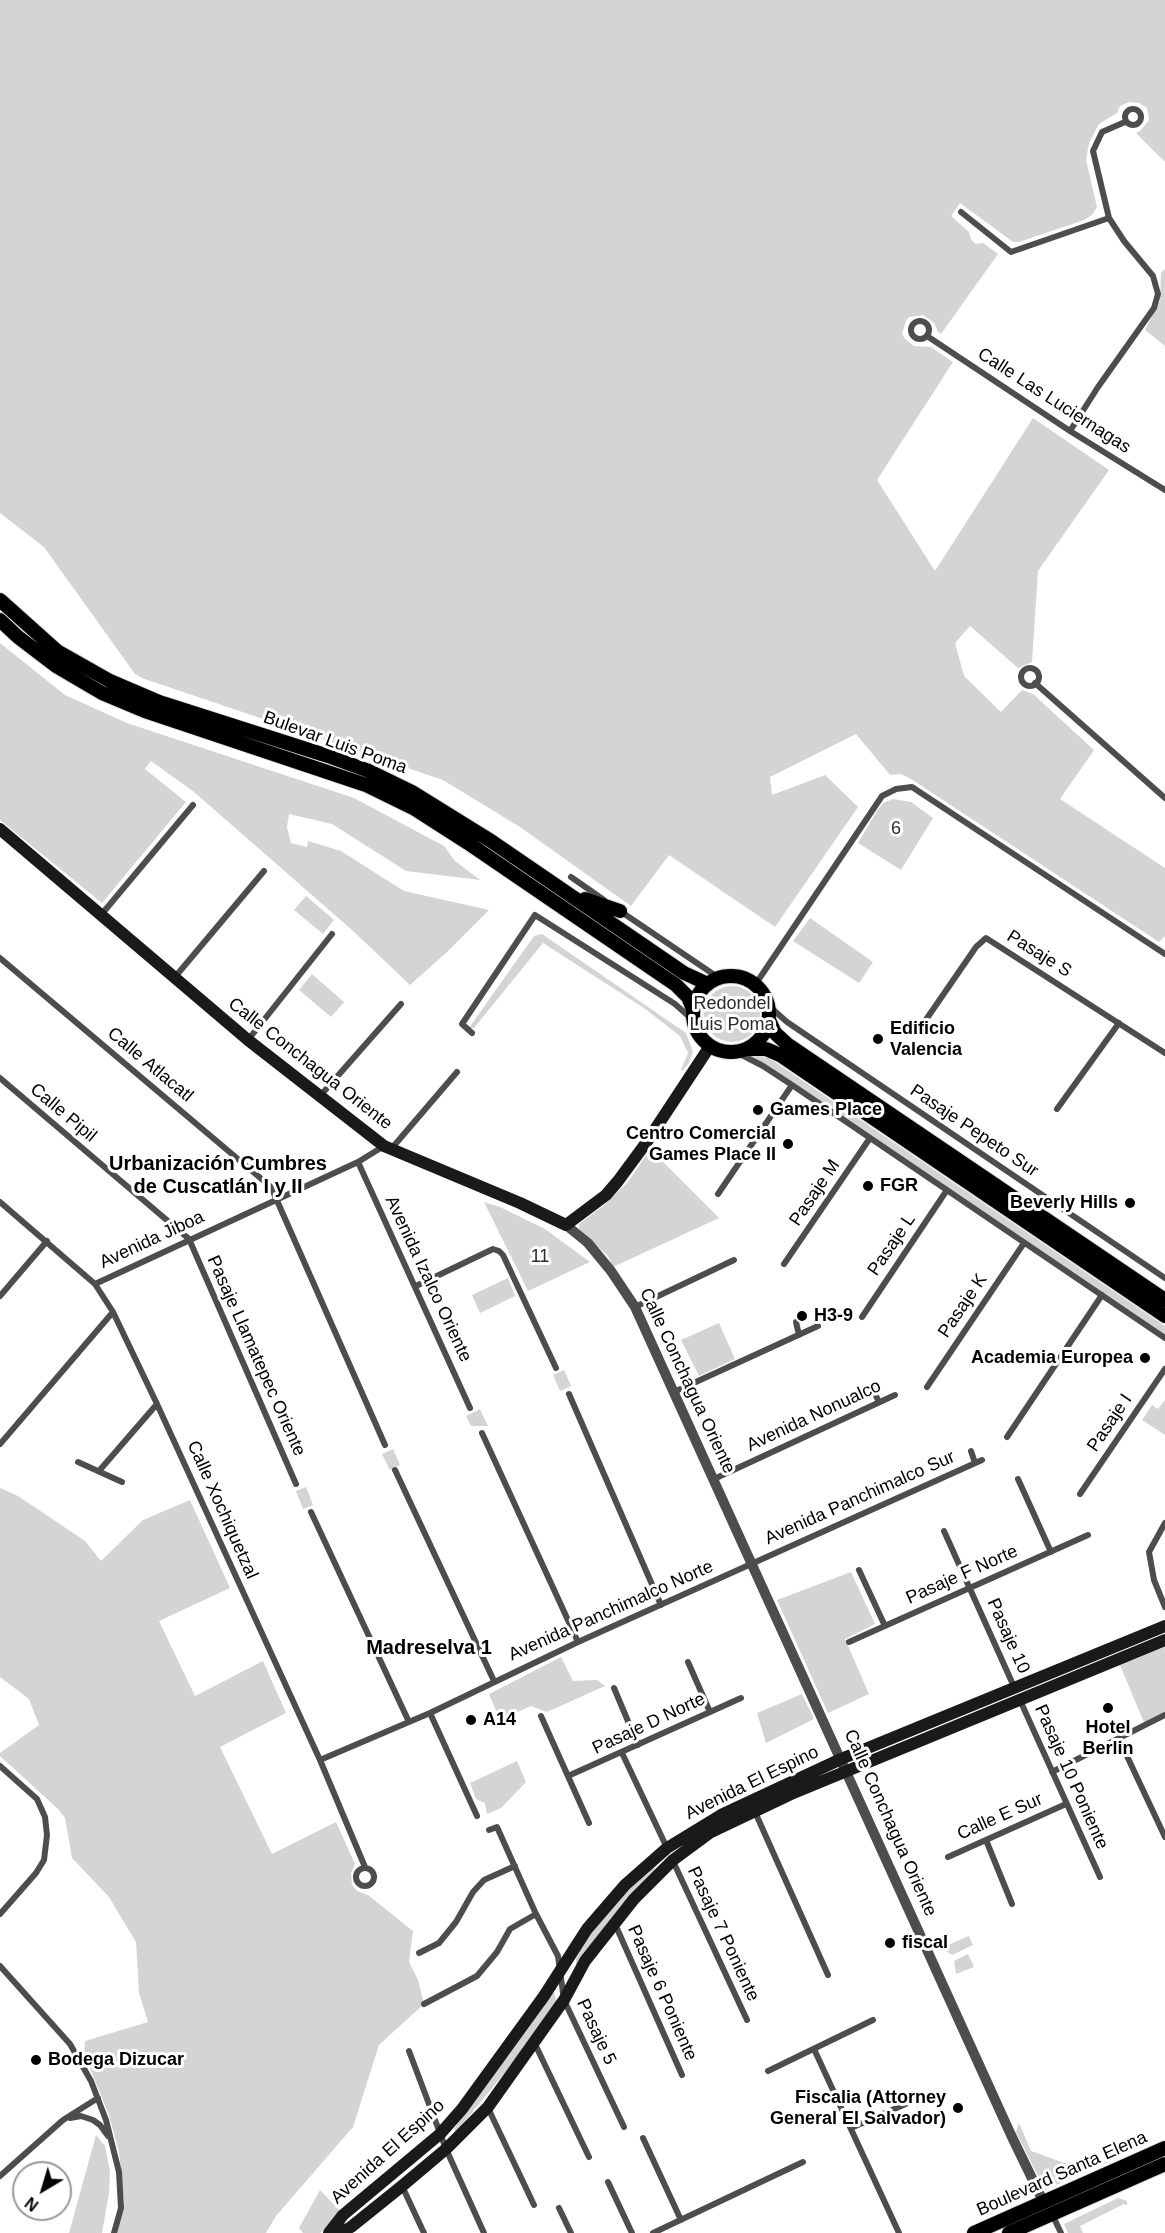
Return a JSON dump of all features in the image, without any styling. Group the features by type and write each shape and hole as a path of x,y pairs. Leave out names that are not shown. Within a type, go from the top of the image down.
{"main road":[{"name":"Bulevar Luis Poma","path":"0,600 50,645 98,676 159,702 328,756 396,783 451,815 684,973 713,981"},
{"name":"Bulevar Luis Poma","path":"0,620 50,663 102,693 145,711 366,785 409,805 676,985 685,992 694,1015"},
{"name":"Calle Conchagua Oriente","path":"0,829 248,1040 388,1147 566,1225"},
{"path":"568,893 620,911"},
{"path":"1165,1300 787,1044 775,1033 765,997 755,985 738,976 713,981 700,992 694,1015 698,1033 710,1046 720,1050 766,1049 780,1055 1165,1316"},
{"path":"742,1050 764,1035 769,1013"},
{"path":"566,1225 606,1195 618,1181 710,1046"},
{"name":"Avenida El Espino","path":"1018,1695 1165,1626"},
{"name":"Avenida El Espino","path":"328,2233 343,2215 440,2134 496,2065 587,1929 625,1886 667,1848 721,1815 1018,1695 1165,1640"},
{"name":"Avenida El Espino","path":"339,2233 352,2230 446,2149 488,2107 564,2000 585,1961 634,1899 673,1860 711,1832 844,1765"},
{"name":"Boulevard Santa Elena","path":"974,2233 1165,2148"},
{"name":"Boulevard Santa Elena","path":"1009,2233 1165,2164"},
{"path":"1052,2214 1050,2208 1055,2202 1085,2189 1099,2178"},
{"path":"998,2233 1037,2213 1043,2201"}],"street":[{"path":"1070,431 1154,308 1158,294 1153,276 1124,241 1109,218 1093,151 1101,132 1125,122"},
{"path":"961,212 1011,252 1109,218"},
{"name":"Calle Las Luciernagas","path":"927,336 1070,431 1165,490"},
{"path":"1035,683 1165,798"},
{"path":"755,985 882,796 896,789 912,787 1165,954"},
{"path":"101,915 193,806"},
{"path":"175,977 264,871"},
{"path":"571,877 713,981"},
{"path":"472,1033 462,1024 535,915 694,1015"},
{"path":"248,1040 332,934"},
{"name":"Pasaje S","path":"923,1024 976,947 986,938 1165,1053"},
{"name":"Calle Atlacatl","path":"0,957 271,1187 386,1445"},
{"path":"319,1096 401,1004"},
{"name":"Pasaje Pepeto Sur","path":"769,1013 787,1022 1165,1278"},
{"path":"1057,1109 1119,1023"},
{"path":"742,1050 1165,1338"},
{"name":"Avenida Jiboa","path":"95,1284 388,1147 457,1072"},
{"name":"Calle Pipil","path":"0,1078 189,1239"},
{"path":"718,1194 792,1085"},
{"name":"Pasaje M","path":"784,1264 870,1138"},
{"name":"Avenida Izalco Oriente","path":"358,1162 470,1408"},
{"name":"Pasaje L","path":"862,1317 947,1190"},
{"name":"Calle Xochiquetzal","path":"0,1202 95,1284 113,1312 320,1760 365,1868"},
{"name":"Calle Conchagua Oriente","path":"566,1225 588,1243 611,1271 635,1307 1043,2201"},
{"name":"Pasaje Llamatepec Oriente","path":"189,1239 296,1484"},
{"path":"0,1296 47,1241"},
{"name":"Pasaje K","path":"927,1387 1024,1243"},
{"path":"416,1286 493,1249 499,1251 503,1255 556,1368"},
{"path":"635,1307 735,1260"},
{"path":"1007,1437 1102,1295"},
{"path":"0,1444 113,1312"},
{"path":"796,1322 799,1335"},
{"path":"674,1392 818,1326"},
{"name":"Pasaje I","path":"1080,1494 1165,1369"},
{"path":"874,1392 879,1402"},
{"path":"569,1394 661,1605"},
{"name":"Avenida Nonualco","path":"714,1479 895,1395"},
{"path":"99,1471 157,1404"},
{"path":"482,1433 578,1642"},
{"name":"Avenida Panchimalco Sur","path":"751,1564 978,1461 971,1451"},
{"path":"78,1462 122,1482"},
{"path":"395,1470 494,1681"},
{"path":"1018,1479 1051,1552"},
{"path":"312,1512 409,1722"},
{"path":"1165,1523 1149,1552 1154,1580 1165,1607"},
{"name":"Pasaje 10","path":"947,1533 1018,1695"},
{"name":"Pasaje F Norte","path":"849,1641 1088,1535"},
{"name":"Avenida Panchimalco Norte","path":"320,1760 430,1713 578,1642 751,1564"},
{"path":"859,1570 885,1626"},
{"path":"688,1662 710,1712"},
{"path":"614,1688 638,1745"},
{"name":"Pasaje 10 Poniente","path":"1018,1695 1100,1877"},
{"name":"Pasaje D Norte","path":"568,1776 741,1698"},
{"path":"430,1713 477,1816"},
{"name":"Calle E Sur","path":"1052,1772 1165,1715"},
{"path":"541,1716 589,1823"},
{"path":"1119,1739 1165,1837"},
{"name":"Pasaje 7 Poniente","path":"622,1753 747,2020"},
{"path":"0,1766 37,1799 45,1817 47,1834 44,1860 36,1873 0,1914"},
{"name":"Calle E Sur","path":"948,1857 1066,1804"},
{"path":"754,1812 828,1975"},
{"name":"Pasaje 5","path":"489,1830 497,1827 536,1914 558,1956 564,2000 624,2127"},
{"path":"986,1840 1012,1904"},
{"path":"419,1953 439,1943 456,1922 473,1892 484,1881 514,1866"},
{"path":"423,2004 477,1976 497,1952 510,1929 536,1914"},
{"name":"Pasaje 6 Poniente","path":"614,1924 682,2074"},
{"path":"0,1966 70,2044 91,2081 114,2146 119,2172 121,2208 114,2233"},
{"path":"768,2071 873,2020"},
{"path":"534,2042 589,2157"},
{"path":"814,2049 899,2233"},
{"path":"409,2051 446,2149 484,2233"},
{"path":"0,2176 63,2120 98,2098"},
{"path":"851,2128 917,2099"},
{"path":"488,2107 534,2205"},
{"path":"63,2120 81,2116 93,2120 106,2132 114,2146"},
{"path":"643,2138 681,2220"},
{"path":"653,2233 803,2162"},
{"path":"608,2182 632,2233"},
{"path":"402,2186 424,2233"},
{"path":"559,2208 571,2233"},
{"path":"1052,2214 1061,2233"}],"green space":[{"path":"0,0 1165,0 1165,162 1136,133 1149,120 1147,108 1139,103 1129,102 1120,106 1117,113 1099,124 1089,143 1086,160 1097,207 1092,215 1084,220 1013,242 960,203 951,216 969,232 976,244 983,243 998,254 941,334 934,323 923,315 909,317 906,321 902,334 905,339 914,346 931,347 953,362 877,480 935,571 1033,418 1109,470 1038,571 1032,662 1018,668 970,626 955,643 964,676 1001,712 1022,690 1033,694 1094,750 1060,799 1165,868 1165,936 1159,942 911,779 901,774 890,775 856,734 770,777 772,795 825,775 858,807 775,927 669,855 631,906 520,827 443,780 135,674 44,547 0,513"},
{"path":"1165,269 1165,346 1145,330 1160,301 1161,273"},
{"path":"0,643 65,695 127,723 354,798 444,846 455,861 480,880 406,871 332,824 289,814 287,827 291,843 307,847 308,841 341,851 404,891 489,910 410,985 352,930 194,792 151,761 145,769 186,802 102,903 0,820"},
{"name":"6","path":"893,799 911,802 933,818 901,870 858,843 883,803"},
{"path":"306,896 334,920 323,934 294,910"},
{"path":"810,918 873,962 859,983 793,941"},
{"path":"542,934 686,1033 693,1052 689,1063 682,1071 688,1053 680,1036 644,1008 543,943 474,1028 469,1028 534,936"},
{"path":"312,974 344,1002 331,1017 299,990"},
{"name":"Redondel Luis Poma","path":"732,986 743,988 752,994 758,1003 760,1014 758,1025 752,1034 743,1040 732,1042 721,1040 712,1034 706,1025 704,1014 706,1003 712,994 721,988"},
{"path":"752,1056 769,1058 1165,1326 1165,1336"},
{"path":"650,1149 719,1218 613,1267 608,1256 579,1229 579,1224 603,1206 628,1182"},
{"name":"11","path":"484,1202 500,1207 545,1229 590,1262 528,1291"},
{"path":"508,1278 515,1296 480,1313 472,1295"},
{"path":"719,1323 735,1359 699,1376 681,1340"},
{"path":"564,1370 571,1386 560,1391 553,1375"},
{"path":"1165,1400 1165,1435 1142,1420 1152,1405 1158,1409"},
{"path":"480,1409 488,1426 471,1426 466,1416"},
{"path":"393,1449 400,1465 390,1470 382,1454"},
{"path":"306,1487 313,1505 303,1509 296,1491"},
{"path":"0,1488 18,1496 85,1541 101,1561 143,1520 190,1500 230,1588 159,1621 195,1696 263,1661 286,1713 220,1747 272,1854 336,1822 355,1864 351,1873 352,1885 413,1931 409,1962 418,1980 424,2004 379,2045 353,2127 276,2216 266,2233 115,2233 124,2202 119,2152 109,2115 84,2054 85,2041 148,2022 139,1993 136,1942 109,1897 72,1858 65,1818 0,1756 0,1753 39,1725 29,1699 0,1677"},
{"path":"851,1572 875,1624 845,1639 869,1694 828,1713 777,1600"},
{"path":"1165,1647 1165,1715 1145,1725 1120,1665"},
{"path":"561,1657 573,1681 597,1680 605,1686 547,1712 531,1706 500,1720 489,1694"},
{"path":"802,1694 814,1719 766,1743 757,1713"},
{"path":"517,1761 526,1782 501,1808 487,1814 485,1803 476,1799 470,1783"},
{"path":"652,1866 659,1872 576,1965 576,1958 581,1948 602,1917"},
{"path":"969,1936 973,1945 952,1955 946,1951 948,1945"},
{"path":"968,1954 974,1967 956,1974 954,1961"},
{"path":"554,1992 557,2003 516,2059 456,2132 454,2129 466,2111"},
{"path":"1019,2123 1031,2151 1076,2167 1079,2173 1123,2153 1124,2155 1045,2190 1016,2132"},
{"path":"96,2135 105,2146 110,2172 102,2233 69,2233"},
{"path":"320,2190 343,2214 320,2233 303,2233 299,2228"},
{"path":"1118,2198 1127,2201 1127,2205 1124,2204 1080,2226 1083,2233 1068,2233 1064,2224"}],"place":[{"name":"Edificio Valencia","path":"878,1039"},
{"name":"Games Place","path":"758,1110"},
{"name":"Centro Comercial Games Place II","path":"788,1144"},
{"name":"FGR","path":"868,1186"},
{"name":"Beverly Hills","path":"1130,1203"},
{"name":"H3-9","path":"802,1316"},
{"name":"Academia Europea","path":"1145,1358"},
{"name":"Hotel Berlin","path":"1108,1708"},
{"name":"A14","path":"471,1720"},
{"name":"fiscal","path":"890,1943"},
{"name":"Bodega Dizucar","path":"36,2060"},
{"name":"Fiscalia (Attorney General El Salvador)","path":"958,2108"}],"district":[{"name":"Urbanización Cumbres de Cuscatlán I y II","path":"218,1176"},
{"name":"Madreselva 1","path":"429,1648"}]}
